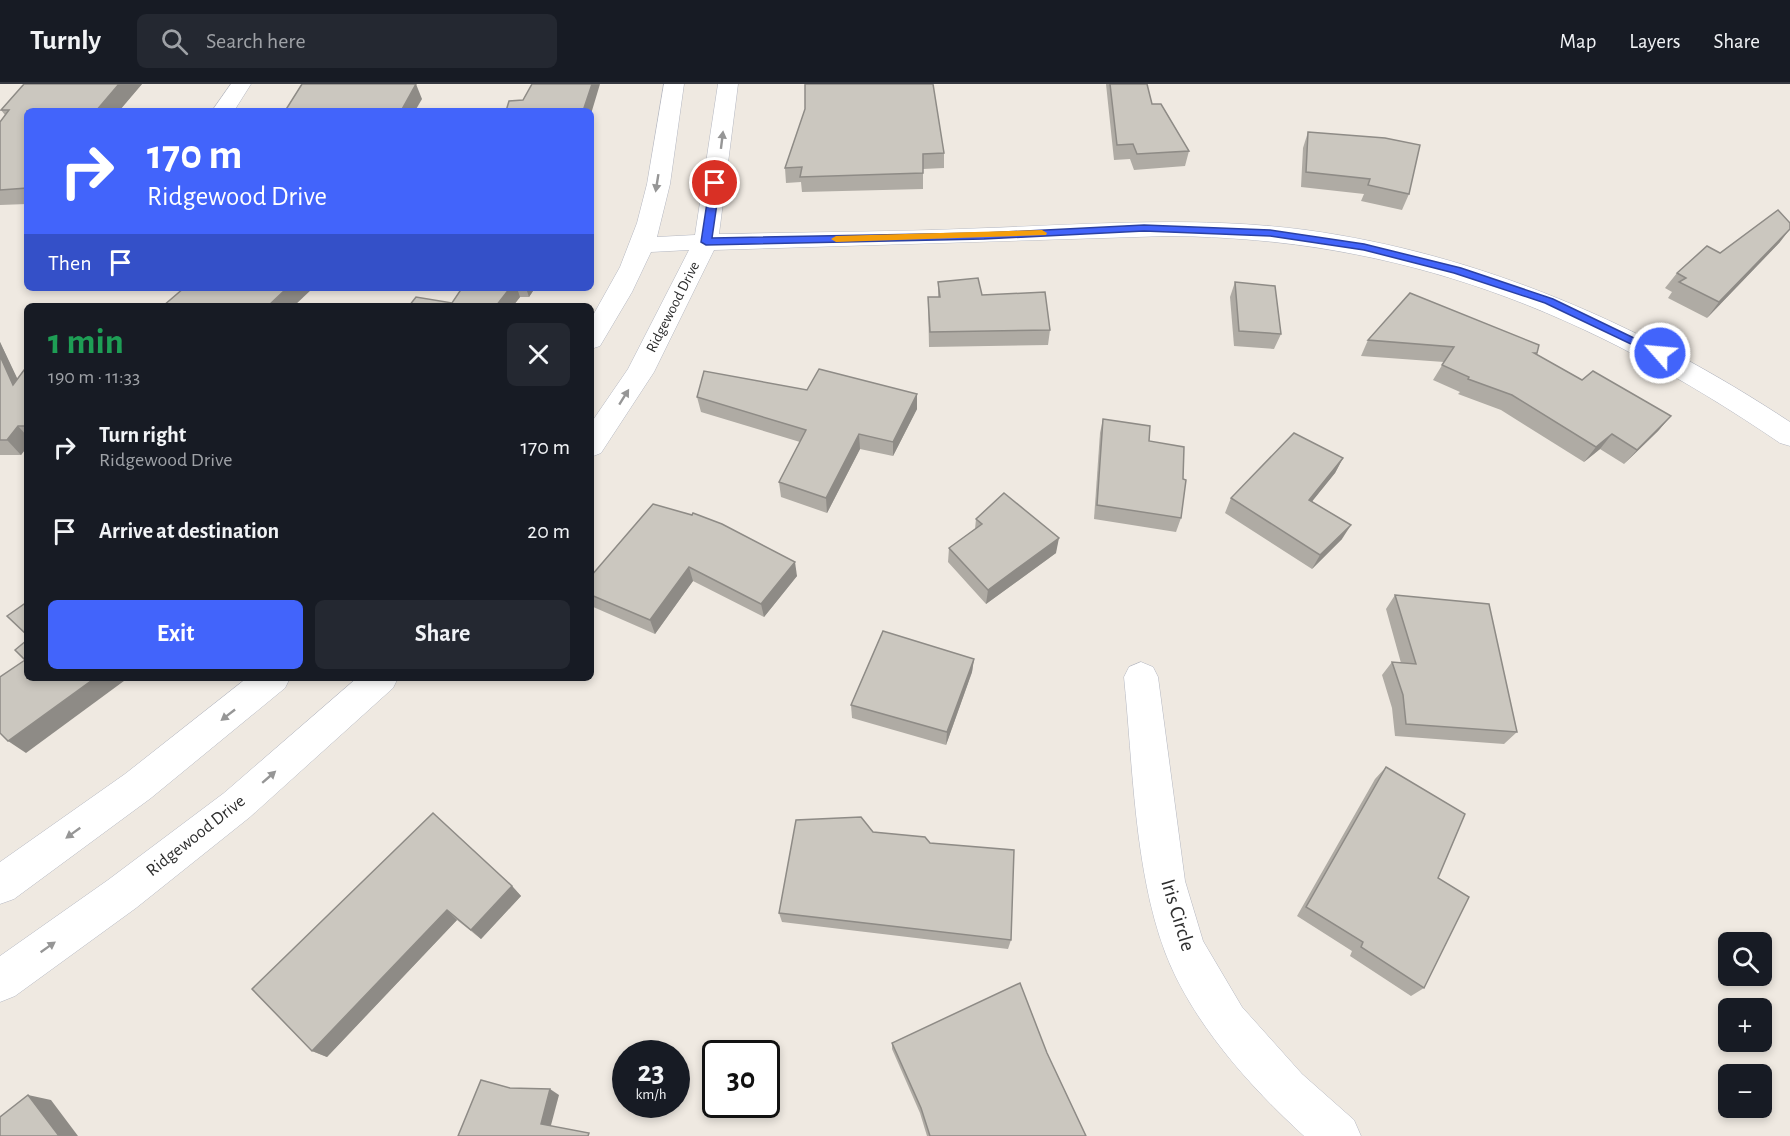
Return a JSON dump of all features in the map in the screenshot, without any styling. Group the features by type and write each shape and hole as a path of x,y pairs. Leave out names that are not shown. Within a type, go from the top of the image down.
{"street":[{"path":"225,108 241,84"},
{"path":"594,335 608,314 643,244 651,220 674,84"},
{"name":"Ridgewood Drive","path":"594,441 640,372 706,242 728,84"},
{"path":"643,244 984,236 1144,228 1227,230 1318,239 1419,260 1549,301 1660,353 1741,401 1790,436"},
{"name":"Iris Circle","path":"1141,677 1165,880 1185,950 1227,1022 1286,1090 1338,1136"},
{"path":"0,885 138,786 269,681"},
{"name":"Ridgewood Drive","path":"0,981 122,894 237,805 378,681"}],"building":[{"path":"24,84 119,84 99,108 24,108 24,188 0,190 0,122 9,110 1,110"},
{"path":"302,84 416,84 403,108 287,108"},
{"path":"532,84 592,84 584,108 507,108 509,101 523,100"},
{"path":"805,84 933,84 944,153 923,154 923,173 800,177 802,167 785,168 805,109"},
{"path":"1110,84 1147,84 1152,104 1161,104 1189,151 1137,154 1133,144 1117,145"},
{"path":"1308,132 1385,138 1420,145 1409,194 1368,185 1370,179 1306,172"},
{"path":"1778,210 1790,223 1790,229 1719,302 1679,282 1686,278 1677,273 1707,246 1720,253"},
{"path":"978,278 982,295 1045,292 1050,330 930,332 928,297 940,297 938,282"},
{"path":"1235,282 1275,286 1281,334 1239,331"},
{"path":"180,291 284,291 271,303 166,303"},
{"path":"460,291 508,291 498,303 452,303"},
{"path":"1410,293 1539,345 1537,353 1534,353 1582,380 1593,371 1671,416 1637,450 1612,434 1596,447 1512,395 1468,379 1469,377 1442,365 1454,347 1368,340"},
{"path":"416,297 452,303 411,303"},
{"path":"0,356 13,385 24,370 24,426 18,426 7,440 0,440"},
{"path":"819,369 917,394 893,442 859,434 826,498 779,482 806,430 697,397 704,371 807,390"},
{"path":"1103,419 1150,426 1149,441 1184,447 1183,479 1186,480 1181,518 1097,505"},
{"path":"1294,433 1343,458 1309,500 1351,525 1320,555 1231,498"},
{"path":"1004,493 1059,538 988,590 949,548 982,524 976,519"},
{"path":"653,504 692,515 693,513 722,524 795,562 761,604 689,567 650,620 594,596 594,573"},
{"path":"1395,595 1489,604 1517,732 1406,724 1403,695 1392,662 1416,664"},
{"path":"24,604 24,632 7,616"},
{"path":"883,631 974,659 947,732 851,705"},
{"path":"24,642 24,659 15,650"},
{"path":"24,661 24,681 91,681 8,741 0,733 0,677"},
{"path":"1386,767 1465,814 1438,878 1469,897 1424,988 1361,947 1363,942 1306,907"},
{"path":"433,813 512,886 471,930 447,910 312,1051 252,989"},
{"path":"861,817 873,832 925,837 930,843 1014,850 1011,940 779,913 796,820"},
{"path":"1020,983 1047,1053 1086,1136 930,1136 921,1108 892,1043"},
{"path":"481,1080 510,1088 550,1089 541,1124 589,1133 588,1136 458,1136"},
{"path":"28,1095 59,1136 0,1136 0,1117"}],"slow traffic":[{"path":"836,239 1042,233"}],"route":[{"path":"715,183 706,242 984,236 1144,228 1270,233 1364,247 1458,270 1549,301 1660,353"}]}
